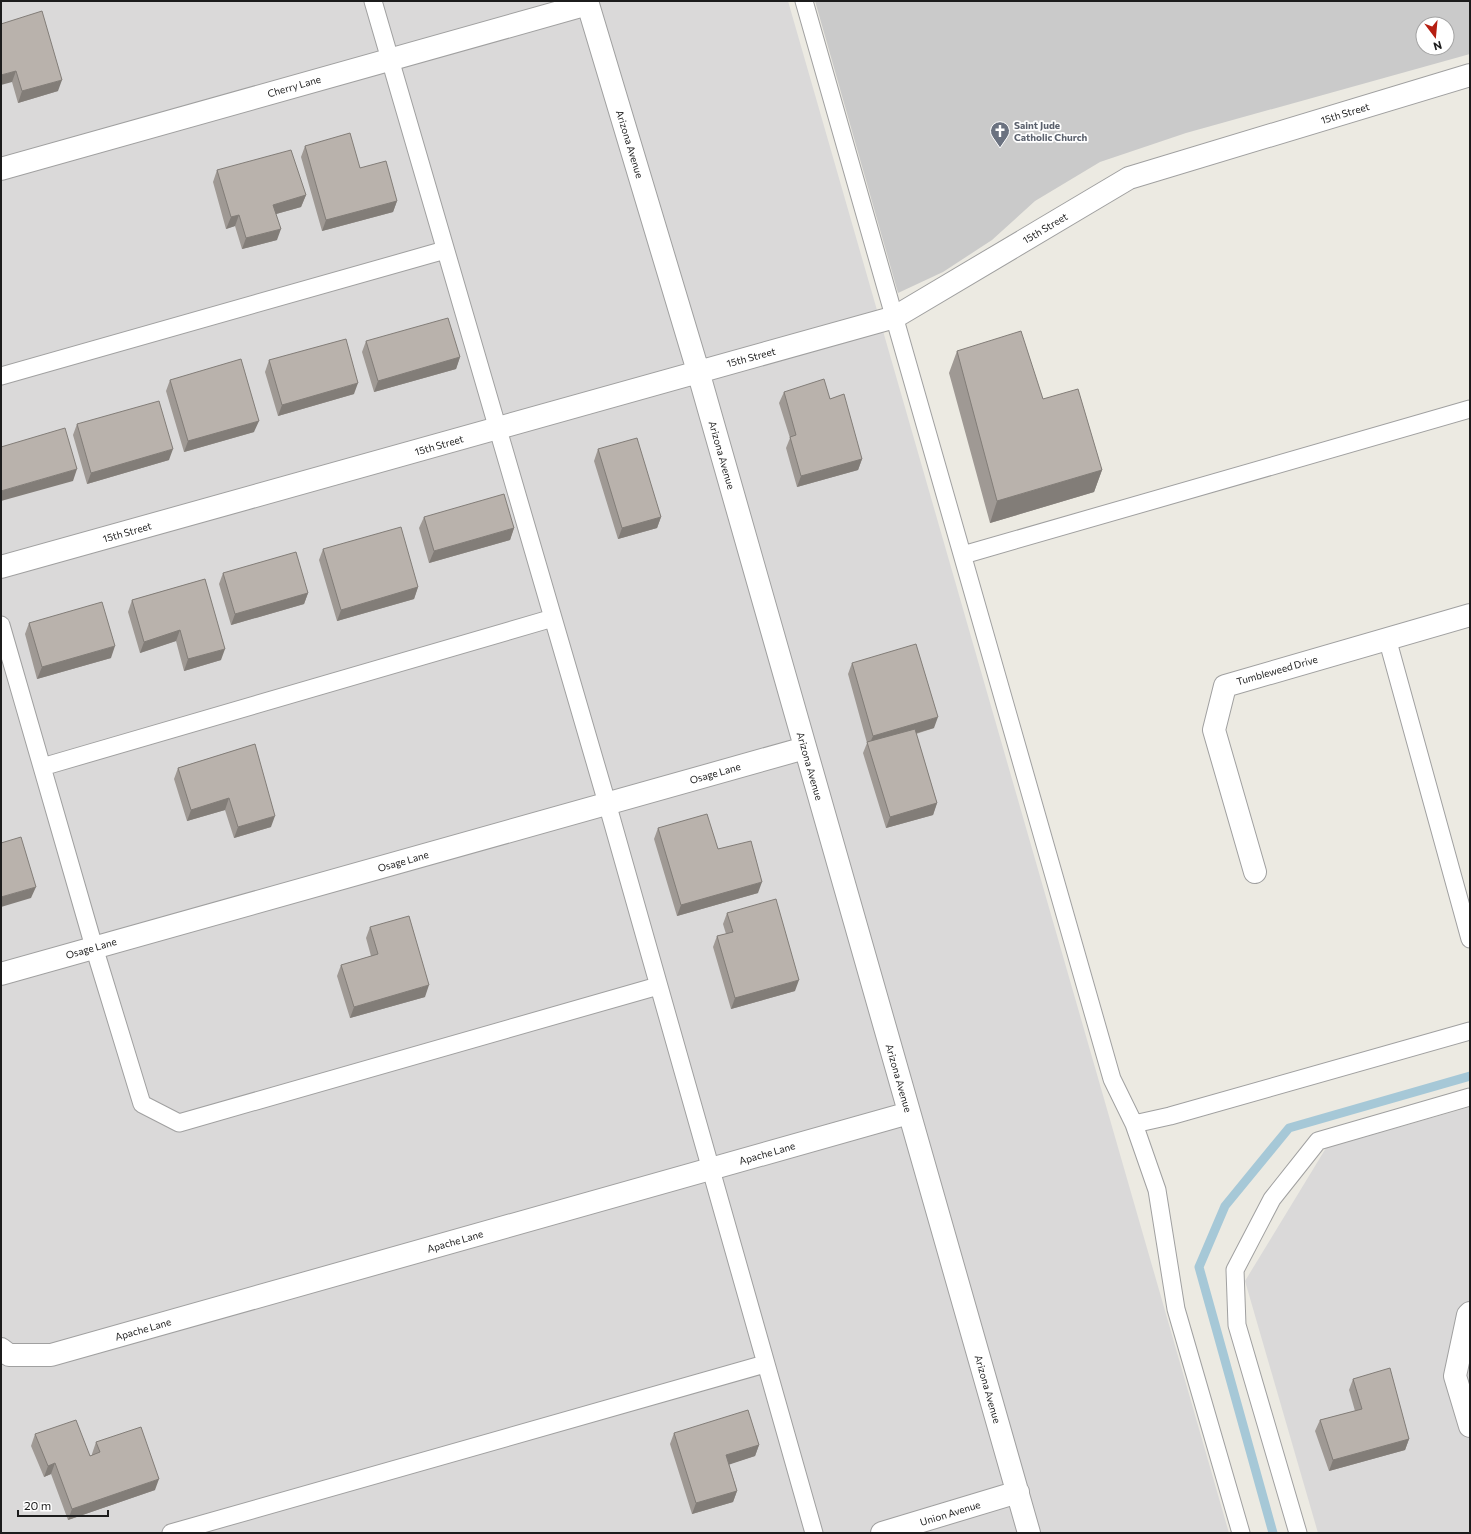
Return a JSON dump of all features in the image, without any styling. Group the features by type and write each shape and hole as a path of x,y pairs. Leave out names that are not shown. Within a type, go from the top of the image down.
{"street":[{"name":"Cherry Lane","path":"1,169 390,60 587,2"},
{"name":"Arizona Avenue","path":"587,2 698,372 1029,1533"},
{"name":"15th Street","path":"1,567 895,317 1129,178 1470,75"},
{"name":"Tumbleweed Drive","path":"1255,872 1214,730 1225,686 1470,615"},
{"name":"Osage Lane","path":"1,974 805,748"},
{"name":"Apache Lane","path":"1,1349 9,1355 51,1355 909,1112"},
{"path":"1470,1313 1468,1315 1455,1376 1470,1426"},
{"name":"Union Avenue","path":"882,1533 1018,1492"}],"lane":[{"path":"373,1 607,803 814,1533"},
{"path":"804,1 1112,1079 1134,1124 1157,1190 1176,1309 1241,1533"},
{"path":"1,376 445,250"},
{"path":"963,555 1470,409"},
{"path":"42,767 553,618"},
{"path":"1,625 94,947 142,1104 179,1123 658,986"},
{"path":"1387,638 1470,939"},
{"path":"1134,1124 1170,1116 1470,1031"},
{"path":"1298,1533 1237,1325 1235,1270 1272,1198 1318,1141 1470,1097"},
{"path":"171,1533 765,1364"}],"shaded area":[{"path":"1,1 788,1 1229,1533 1,1533"},
{"name":"Saint Jude Catholic Church","path":"815,1 1470,1 1470,54 1186,133 1100,162 1035,201 992,240 943,272 898,293"},
{"path":"1470,1107 1470,1533 1318,1533 1245,1281 1326,1148"}],"building":[{"path":"42,11 62,80 22,91 16,71 1,75 1,24"},
{"path":"350,133 360,168 386,161 397,201 326,220 305,146"},
{"path":"291,150 306,195 273,205 281,229 246,238 239,215 231,217 217,170"},
{"path":"448,318 460,357 378,381 366,341"},
{"path":"1021,331 1043,399 1078,389 1102,470 997,501 957,351"},
{"path":"346,339 358,383 282,405 269,360"},
{"path":"241,359 259,421 188,441 170,380"},
{"path":"824,379 830,399 844,394 862,459 801,476 790,437 796,435 784,392"},
{"path":"159,401 173,449 91,473 77,424"},
{"path":"65,428 77,469 1,491 1,447"},
{"path":"637,438 661,517 622,528 598,449"},
{"path":"504,494 514,528 434,551 424,517"},
{"path":"401,527 418,587 341,610 323,549"},
{"path":"296,552 308,593 235,614 223,573"},
{"path":"205,579 225,649 188,659 180,630 144,642 132,600"},
{"path":"102,602 115,646 42,667 29,623"},
{"path":"916,644 938,717 873,736 852,663"},
{"path":"915,729 937,803 890,817 867,742"},
{"path":"255,744 275,816 238,827 229,798 191,810 178,768"},
{"path":"707,814 718,849 751,841 762,882 681,905 658,828"},
{"path":"21,837 36,887 1,897 1,843"},
{"path":"776,899 799,980 735,998 717,936 733,932 727,913"},
{"path":"409,916 429,985 354,1007 341,965 378,954 370,927"},
{"path":"1390,1368 1409,1439 1333,1460 1320,1420 1362,1409 1353,1379"},
{"path":"748,1410 759,1445 726,1455 737,1491 696,1503 674,1433"},
{"path":"76,1420 90,1456 100,1452 96,1442 141,1427 159,1479 72,1509 55,1463 48,1466 35,1434"}],"waterway":[{"path":"1273,1533 1199,1267 1225,1206 1289,1128 1470,1076"}],"place":[{"name":"Saint Jude Catholic Church","path":"1000,148"}]}
